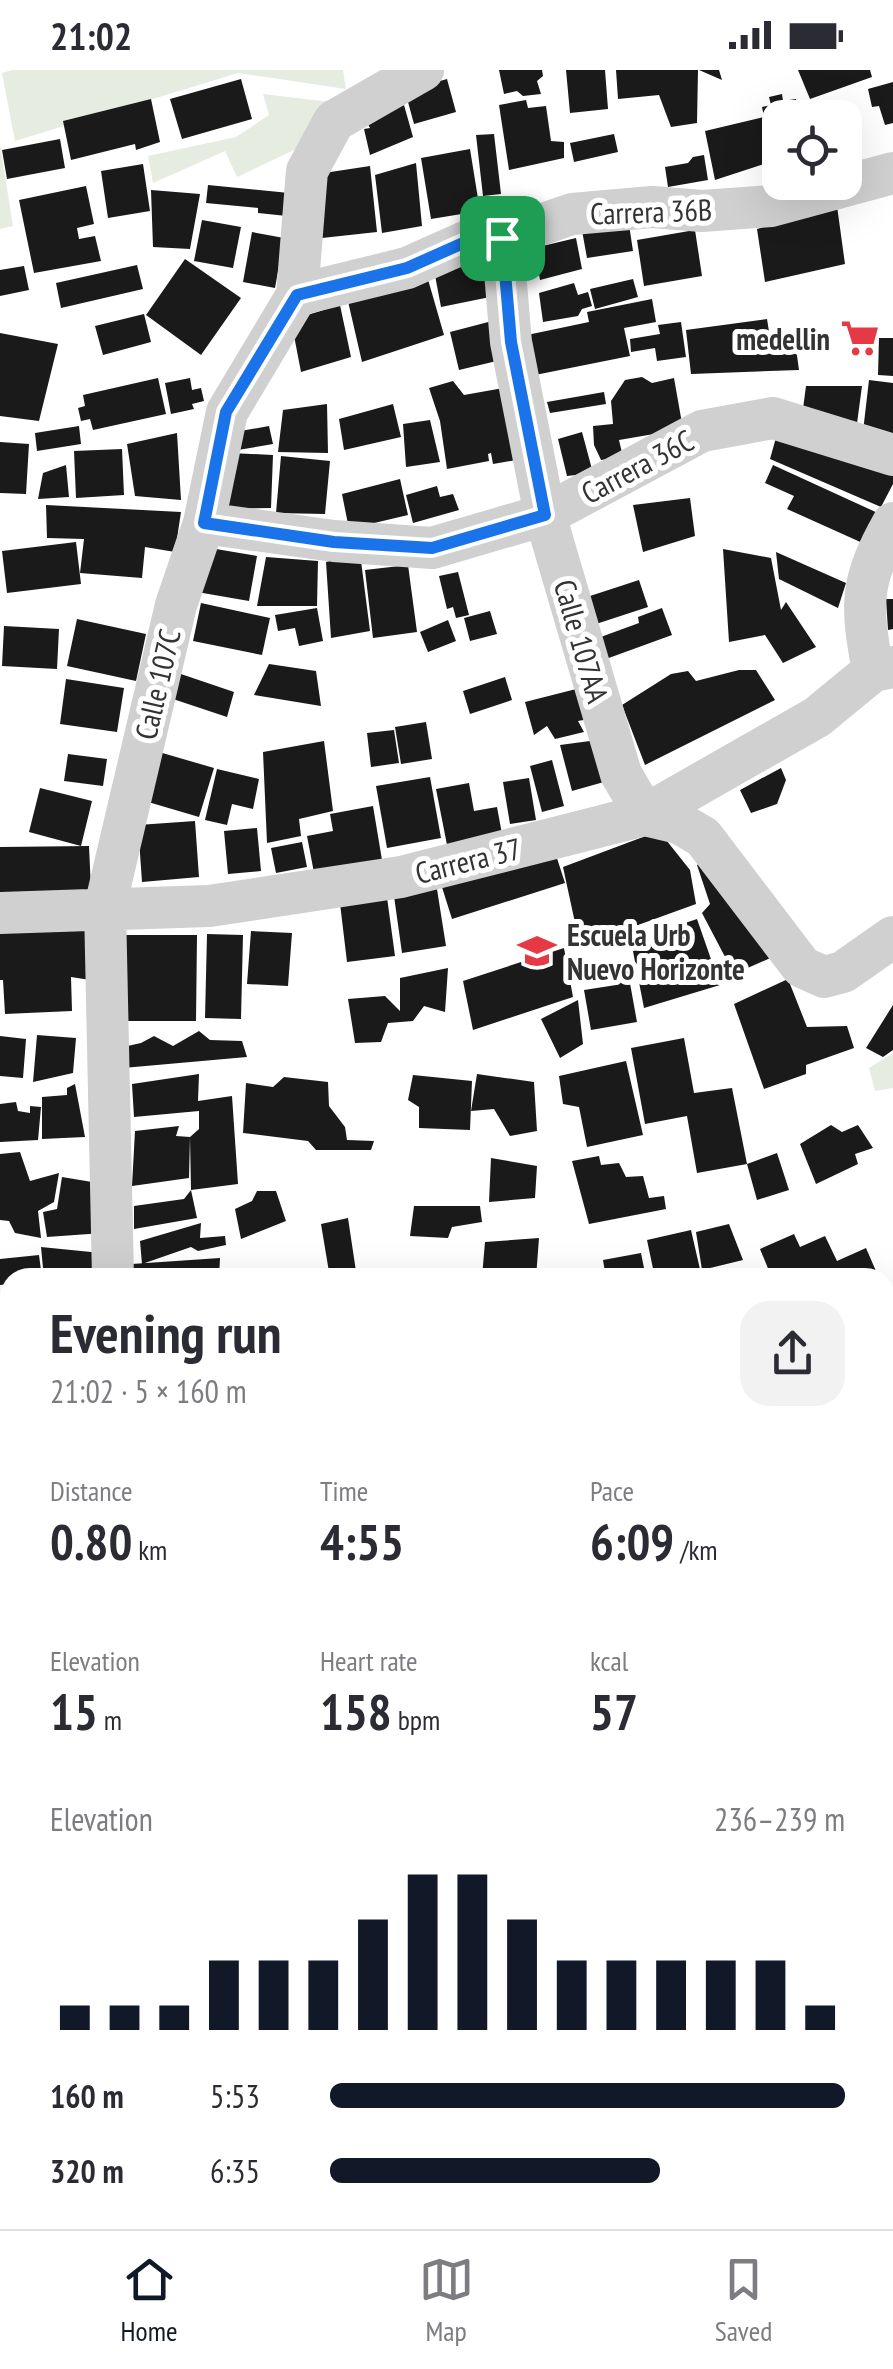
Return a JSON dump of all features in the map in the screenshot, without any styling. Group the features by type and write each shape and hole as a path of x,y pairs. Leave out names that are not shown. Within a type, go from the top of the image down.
{"street":[{"name":"Calle 107C","path":"114,1268 105,908 176,605 204,523 226,412 297,295 307,172 334,121 423,70"},
{"name":"Carrera 36B","path":"297,295 407,268 470,240 502,238 572,214 652,206 702,211 772,206 893,173"},
{"name":"Calle 107AA","path":"502,238 511,342 545,515 621,774 645,814"},
{"name":"Carrera 36C","path":"204,523 334,542 432,548 545,515 702,431 773,418 893,455"},
{"path":"883,669 863,613 873,559 893,523"},
{"name":"Carrera 37","path":"0,913 209,906 402,876 645,814 817,717 883,669"},
{"path":"645,814 679,823 703,837 802,967 824,977 844,972 893,937"}],"shaded area":[{"path":"343,70 346,89 238,73 15,141 2,73"},
{"path":"263,94 331,102 298,148 237,177 225,151 153,183 148,156 236,137 269,115"},
{"path":"0,145 13,226 0,229"},
{"path":"893,1053 893,1088 875,1091 869,1068"}],"building":[{"path":"499,70 542,70 543,76 537,81 541,94 504,94"},
{"path":"566,70 605,70 608,109 570,113"},
{"path":"616,70 698,70 697,123 671,127 659,95 618,99"},
{"path":"699,70 719,70 722,80"},
{"path":"798,70 870,70 872,77 810,99"},
{"path":"241,79 252,119 182,139 170,99"},
{"path":"447,79 456,112 414,124 405,91"},
{"path":"893,82 893,123 885,125 879,106 872,107 868,89"},
{"path":"151,99 160,142 136,150 135,144 71,160 63,121"},
{"path":"526,100 528,108 546,106 551,141 564,142 564,158 509,170 499,105"},
{"path":"404,105 413,137 370,155 364,129 370,128 366,121"},
{"path":"762,117 762,165 715,180 705,131"},
{"path":"494,134 501,194 483,196 476,135"},
{"path":"614,134 618,152 574,162 570,143"},
{"path":"60,139 65,168 7,179 2,150"},
{"path":"470,149 480,211 431,219 421,158"},
{"path":"704,155 708,180 668,187 665,167"},
{"path":"416,163 422,226 382,233 375,175"},
{"path":"143,164 150,211 108,218 101,171"},
{"path":"370,166 377,232 322,238 324,173"},
{"path":"208,185 289,193 287,216 258,213 258,208 206,203"},
{"path":"86,186 94,224 77,228 79,239 95,236 101,261 34,273 19,200"},
{"path":"151,190 200,194 190,249 153,247"},
{"path":"837,206 845,264 765,282 757,229"},
{"path":"628,218 633,251 587,258 581,225"},
{"path":"202,220 241,227 233,268 194,261"},
{"path":"695,230 702,276 644,286 637,240"},
{"path":"252,232 284,238 275,288 243,282"},
{"path":"576,238 582,269 540,280 534,248"},
{"path":"185,259 241,298 201,355 146,315"},
{"path":"492,259 500,295 441,307 434,270"},
{"path":"137,265 143,289 61,308 56,283"},
{"path":"24,266 29,290 0,296 0,270"},
{"path":"427,276 444,335 362,362 347,297"},
{"path":"633,279 638,297 595,309 590,289"},
{"path":"574,283 578,295 588,292 592,306 582,309 578,316 543,322 539,293"},
{"path":"652,299 656,322 624,328 630,356 535,375 527,335 589,322 587,312"},
{"path":"340,305 351,357 301,372 291,320"},
{"path":"144,314 151,342 103,355 95,326"},
{"path":"767,319 771,344 795,341 799,370 691,374 686,330"},
{"path":"496,320 505,359 459,370 450,332"},
{"path":"681,322 686,357 657,361 655,348 631,352 630,339 660,334 658,325"},
{"path":"0,333 58,344 39,421 0,416"},
{"path":"879,338 893,338 893,376 878,375"},
{"path":"642,377 652,383 674,378 683,429 619,440 623,457 601,460 594,445 593,426 613,424 611,401 625,380"},
{"path":"158,378 166,414 93,430 90,419 81,421 78,408 85,406 83,395"},
{"path":"190,378 192,390 201,388 204,401 192,404 194,409 171,414 165,383"},
{"path":"869,380 893,383 893,444 862,440"},
{"path":"453,381 464,395 509,387 522,459 493,464 491,453 489,461 447,469 440,421 429,388"},
{"path":"806,386 862,386 856,431 801,424"},
{"path":"604,392 606,404 550,413 547,402"},
{"path":"327,404 328,453 278,452 283,410"},
{"path":"393,404 401,437 344,450 339,419"},
{"path":"430,420 440,462 406,467 403,424"},
{"path":"79,426 81,444 37,451 35,433"},
{"path":"269,426 273,444 232,451 229,433"},
{"path":"582,432 593,473 567,476 558,439"},
{"path":"177,433 181,500 135,496 127,444"},
{"path":"777,434 893,469 893,484 881,507 770,459"},
{"path":"0,442 29,444 26,494 0,493"},
{"path":"122,449 124,495 76,498 74,451"},
{"path":"231,453 273,455 271,508 223,509"},
{"path":"281,456 330,461 325,514 276,513"},
{"path":"66,465 69,497 38,499 43,473"},
{"path":"773,465 880,514 867,545 787,509 794,496 765,483"},
{"path":"400,479 408,515 349,529 342,494"},
{"path":"437,486 440,497 453,494 459,510 413,523 406,495"},
{"path":"690,498 695,536 643,552 633,505"},
{"path":"46,505 181,512 175,552 145,547 142,578 80,573 84,539 47,538"},
{"path":"76,542 81,584 7,593 2,551"},
{"path":"204,547 257,556 249,601 197,592"},
{"path":"723,549 771,558 781,610 786,602 816,647 783,663 765,635 729,642"},
{"path":"776,552 846,583 838,608 779,579"},
{"path":"360,553 370,631 331,638 326,562"},
{"path":"266,557 318,561 317,606 257,606"},
{"path":"408,565 417,632 373,638 365,570"},
{"path":"458,572 469,615 456,618 453,607 447,609 439,576"},
{"path":"639,580 648,607 596,624 587,597"},
{"path":"886,599 893,599 893,629 888,630"},
{"path":"201,603 270,618 262,655 193,641"},
{"path":"317,608 323,641 299,646 295,628 278,631 275,615"},
{"path":"662,608 672,635 606,659 598,638 639,623 638,617"},
{"path":"490,611 497,634 470,641 464,618"},
{"path":"77,619 146,634 136,681 67,666"},
{"path":"448,620 456,641 428,652 420,632"},
{"path":"4,626 59,629 57,669 2,666"},
{"path":"269,664 316,671 321,706 254,695"},
{"path":"739,670 756,670 775,700 645,765 622,705 671,674 688,671 696,681"},
{"path":"178,673 234,692 227,717 170,698"},
{"path":"505,677 512,700 470,714 463,691"},
{"path":"66,679 124,688 117,732 60,724"},
{"path":"584,687 600,717 578,721 584,732 555,739 547,726 534,735 525,702"},
{"path":"426,722 432,759 401,764 395,727"},
{"path":"394,730 399,763 371,767 367,733"},
{"path":"605,739 618,778 572,791 560,745"},
{"path":"324,741 333,811 299,819 301,836 267,843 263,752"},
{"path":"152,750 214,768 199,817 138,799"},
{"path":"68,754 107,759 103,786 64,781"},
{"path":"552,760 564,806 542,812 530,766"},
{"path":"781,768 786,780 777,804 751,813 740,790"},
{"path":"217,769 259,779 253,809 232,804 227,825 205,820"},
{"path":"430,777 441,838 387,848 376,786"},
{"path":"529,778 536,820 510,824 503,782"},
{"path":"469,783 474,811 497,807 502,834 447,845 436,789"},
{"path":"40,788 92,801 81,846 29,832"},
{"path":"373,806 383,866 315,878 307,836 333,831 330,814"},
{"path":"195,821 199,877 142,882 138,825"},
{"path":"257,828 261,871 228,874 224,831"},
{"path":"659,831 690,870 696,904 580,946 563,867"},
{"path":"302,842 307,867 276,873 271,848"},
{"path":"89,846 91,890 0,893 0,847"},
{"path":"554,849 565,883 452,919 441,884"},
{"path":"705,859 777,955 734,974 702,913 710,904 697,865"},
{"path":"436,883 446,946 402,953 393,889"},
{"path":"386,890 395,956 347,962 339,895"},
{"path":"697,919 720,985 644,1008 631,941"},
{"path":"0,921 91,922 90,980 71,977 72,1011 5,1014 0,980"},
{"path":"251,931 292,933 288,986 247,984"},
{"path":"207,934 243,935 241,1019 205,1018"},
{"path":"118,935 197,935 196,1021 118,1021"},
{"path":"564,948 573,997 473,1030 463,981"},
{"path":"626,961 637,1022 591,1030 584,990 616,985 612,963"},
{"path":"448,968 445,1012 424,1006 413,1021 388,1023 381,1042 355,1043 348,999 385,996 400,1011 400,978"},
{"path":"788,979 807,1027 847,1026 854,1048 806,1065 806,1074 764,1089 734,1004"},
{"path":"578,1000 583,1044 560,1058 541,1019"},
{"path":"893,1005 893,1050 883,1057 866,1048"},
{"path":"199,1031 210,1040 242,1041 247,1057 123,1068 123,1047 154,1036 173,1046"},
{"path":"37,1035 76,1038 73,1073 33,1082"},
{"path":"0,1036 26,1039 23,1078 0,1076"},
{"path":"684,1038 694,1093 732,1088 747,1164 697,1173 687,1116 645,1124 631,1048"},
{"path":"626,1061 643,1135 587,1147 579,1107 563,1104 559,1076"},
{"path":"199,1074 198,1101 232,1096 238,1184 191,1190 190,1137 199,1129 199,1111 134,1117 132,1084"},
{"path":"477,1074 534,1082 537,1131 510,1136 494,1109 471,1111"},
{"path":"413,1075 472,1081 470,1130 419,1128 419,1107 408,1100"},
{"path":"284,1077 328,1082 329,1106 345,1127 347,1140 374,1141 371,1150 316,1150 308,1141 243,1133 246,1083 273,1087"},
{"path":"75,1084 85,1137 42,1139 42,1097 67,1095 67,1088"},
{"path":"16,1102 18,1111 30,1113 30,1106 41,1107 38,1140 0,1142 0,1104"},
{"path":"831,1125 842,1132 858,1125 873,1148 855,1154 858,1164 816,1184 800,1144"},
{"path":"179,1126 176,1136 190,1137 189,1178 132,1186 135,1131"},
{"path":"20,1152 30,1181 59,1173 54,1202 38,1211 41,1238 15,1233 9,1221 0,1220 0,1154"},
{"path":"777,1153 789,1190 757,1200 747,1164"},
{"path":"599,1156 601,1165 619,1163 626,1177 643,1176 649,1198 664,1196 666,1209 589,1224 572,1161"},
{"path":"491,1158 537,1166 535,1198 489,1202"},
{"path":"62,1177 92,1182 103,1233 47,1237 43,1212 57,1209"},
{"path":"191,1190 197,1218 134,1229 134,1206 184,1199"},
{"path":"257,1191 276,1191 286,1221 241,1239 235,1209 252,1201"},
{"path":"414,1206 480,1206 482,1222 452,1227 448,1238 410,1236"},
{"path":"348,1218 356,1268 328,1268 321,1224"},
{"path":"201,1223 200,1238 225,1236 226,1245 198,1251 191,1247 142,1264 140,1241"},
{"path":"729,1224 743,1260 702,1268 696,1232"},
{"path":"691,1230 700,1268 653,1268 647,1240"},
{"path":"794,1234 800,1247 825,1236 837,1261 866,1248 875,1268 768,1268 760,1249"},
{"path":"539,1238 537,1268 483,1268 485,1242"},
{"path":"41,1247 101,1253 102,1268 43,1268"},
{"path":"641,1253 644,1268 604,1268 603,1260"},
{"path":"39,1255 41,1268 0,1268 0,1259"},
{"path":"220,1258 220,1268 132,1268 132,1264"}],"place":[{"name":"medellin","path":"860,338"},
{"name":"Escuela Urb Nuevo Horizonte","path":"537,951"}],"route":[{"path":"502,238 511,342 545,515 432,548 334,542 204,523 226,412 297,295 407,268 470,240 502,238"}]}
